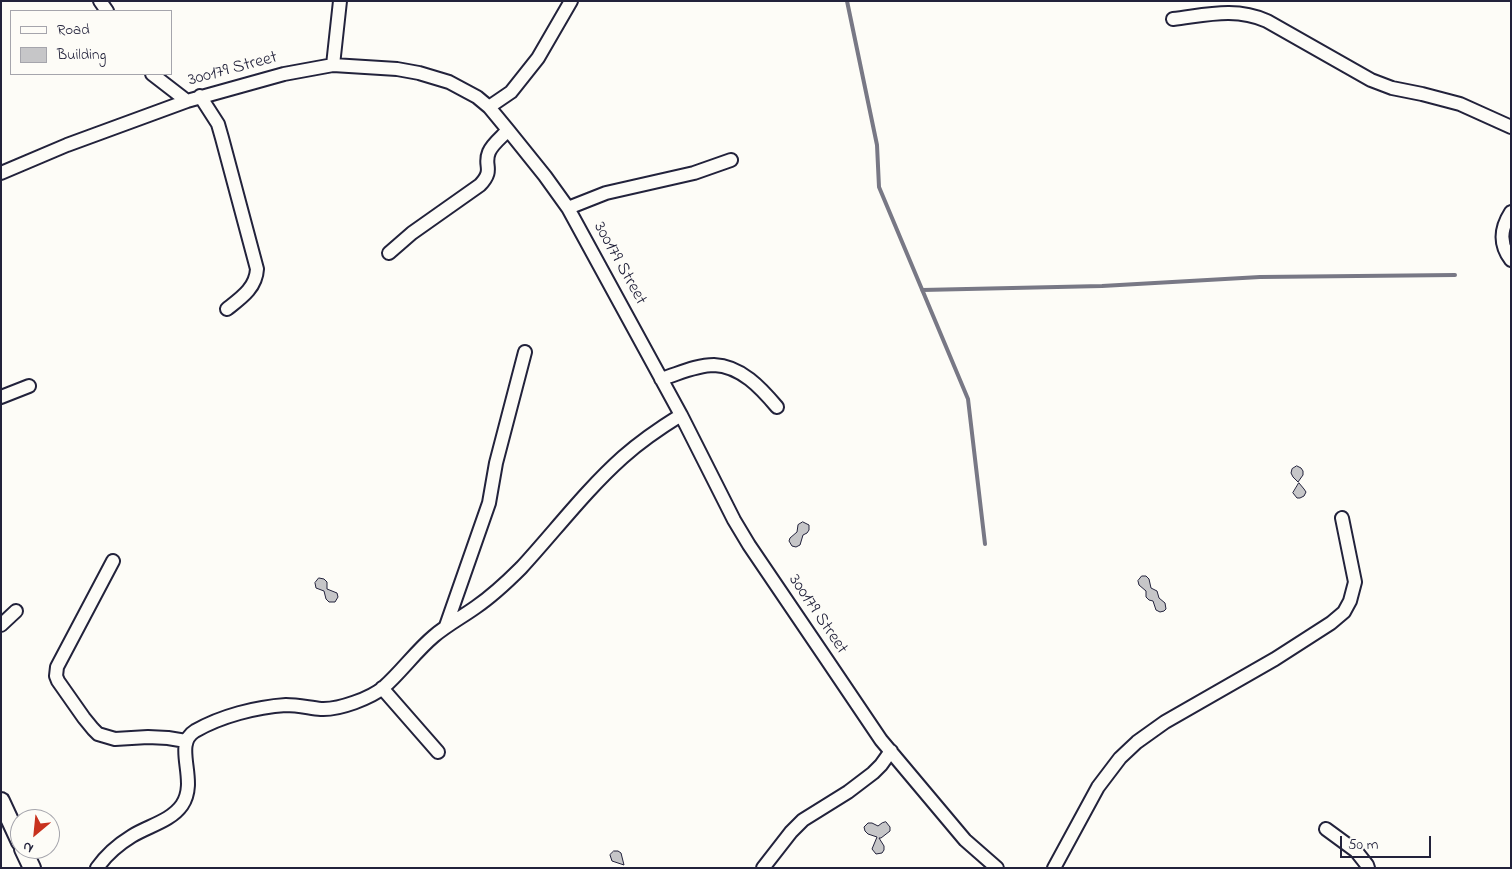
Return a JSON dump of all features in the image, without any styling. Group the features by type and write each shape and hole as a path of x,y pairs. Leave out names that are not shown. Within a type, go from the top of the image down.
{"main road":[{"path":"1,801 10,820"}],"street":[{"path":"333,65 340,1"},
{"path":"489,107 511,92 532,64 571,1"},
{"path":"1173,19 1228,12 1256,16 1371,80 1392,88 1460,104 1511,127"},
{"name":"300179 Street","path":"1,173 67,145 200,96 284,74 333,65 397,69 419,74 449,82 477,98 489,107 568,208 681,415 734,520 881,740 965,840 996,868"},
{"path":"153,75 187,101"},
{"path":"200,96 220,131 256,269 256,277 246,294 227,309"},
{"path":"389,253 412,233 480,185 487,177 488,154 491,148 508,130"},
{"path":"568,208 618,190 694,173 731,160"},
{"path":"1511,212 1505,221 1502,244 1511,260"},
{"path":"446,626 489,503 496,462 525,352"},
{"path":"661,379 701,367 715,365 729,368 742,374 764,390 777,407"},
{"path":"1,397 29,386"},
{"path":"97,868 108,854 131,836 176,812 182,804 187,794 189,783 185,756 186,741 197,730 248,711 290,705 330,709 357,701 382,688 432,637 478,606 520,569 622,458 657,430 681,415"},
{"path":"1054,868 1098,787 1120,758 1137,742 1164,722 1297,645 1331,623 1344,612 1350,601 1355,582 1342,518"},
{"path":"113,561 58,667 56,676 58,681 88,724 98,734 115,739 155,737 186,741"},
{"path":"1,626 16,610"},
{"path":"382,688 438,752"},
{"path":"763,868 797,826 873,774 891,751"},
{"path":"1326,829 1356,851 1368,868"}],"building":[{"path":"1297,466 1303,471 1303,475 1298,482 1291,473 1292,469"},
{"path":"1299,483 1306,492 1304,496 1297,498 1293,493"},
{"path":"803,522 809,525 809,530 803,535 800,545 792,546 789,541 790,538 797,532 798,525"},
{"path":"1142,576 1146,576 1149,579 1151,588 1157,591 1159,598 1165,603 1166,609 1164,611 1156,610 1153,601 1146,597 1146,591 1139,585 1138,581"},
{"path":"319,578 327,582 327,589 337,593 338,597 335,602 329,602 324,591 316,588 315,583"},
{"path":"886,822 890,827 890,831 879,838 884,846 884,850 882,853 876,854 872,849 877,837 868,834 864,827 868,823 878,826"},
{"path":"614,851 621,853 624,865 612,861 610,855"}],"waterway":[{"path":"847,1 877,145 879,187 968,399 985,544"},
{"path":"922,290 1102,286 1260,277 1455,275"}]}
